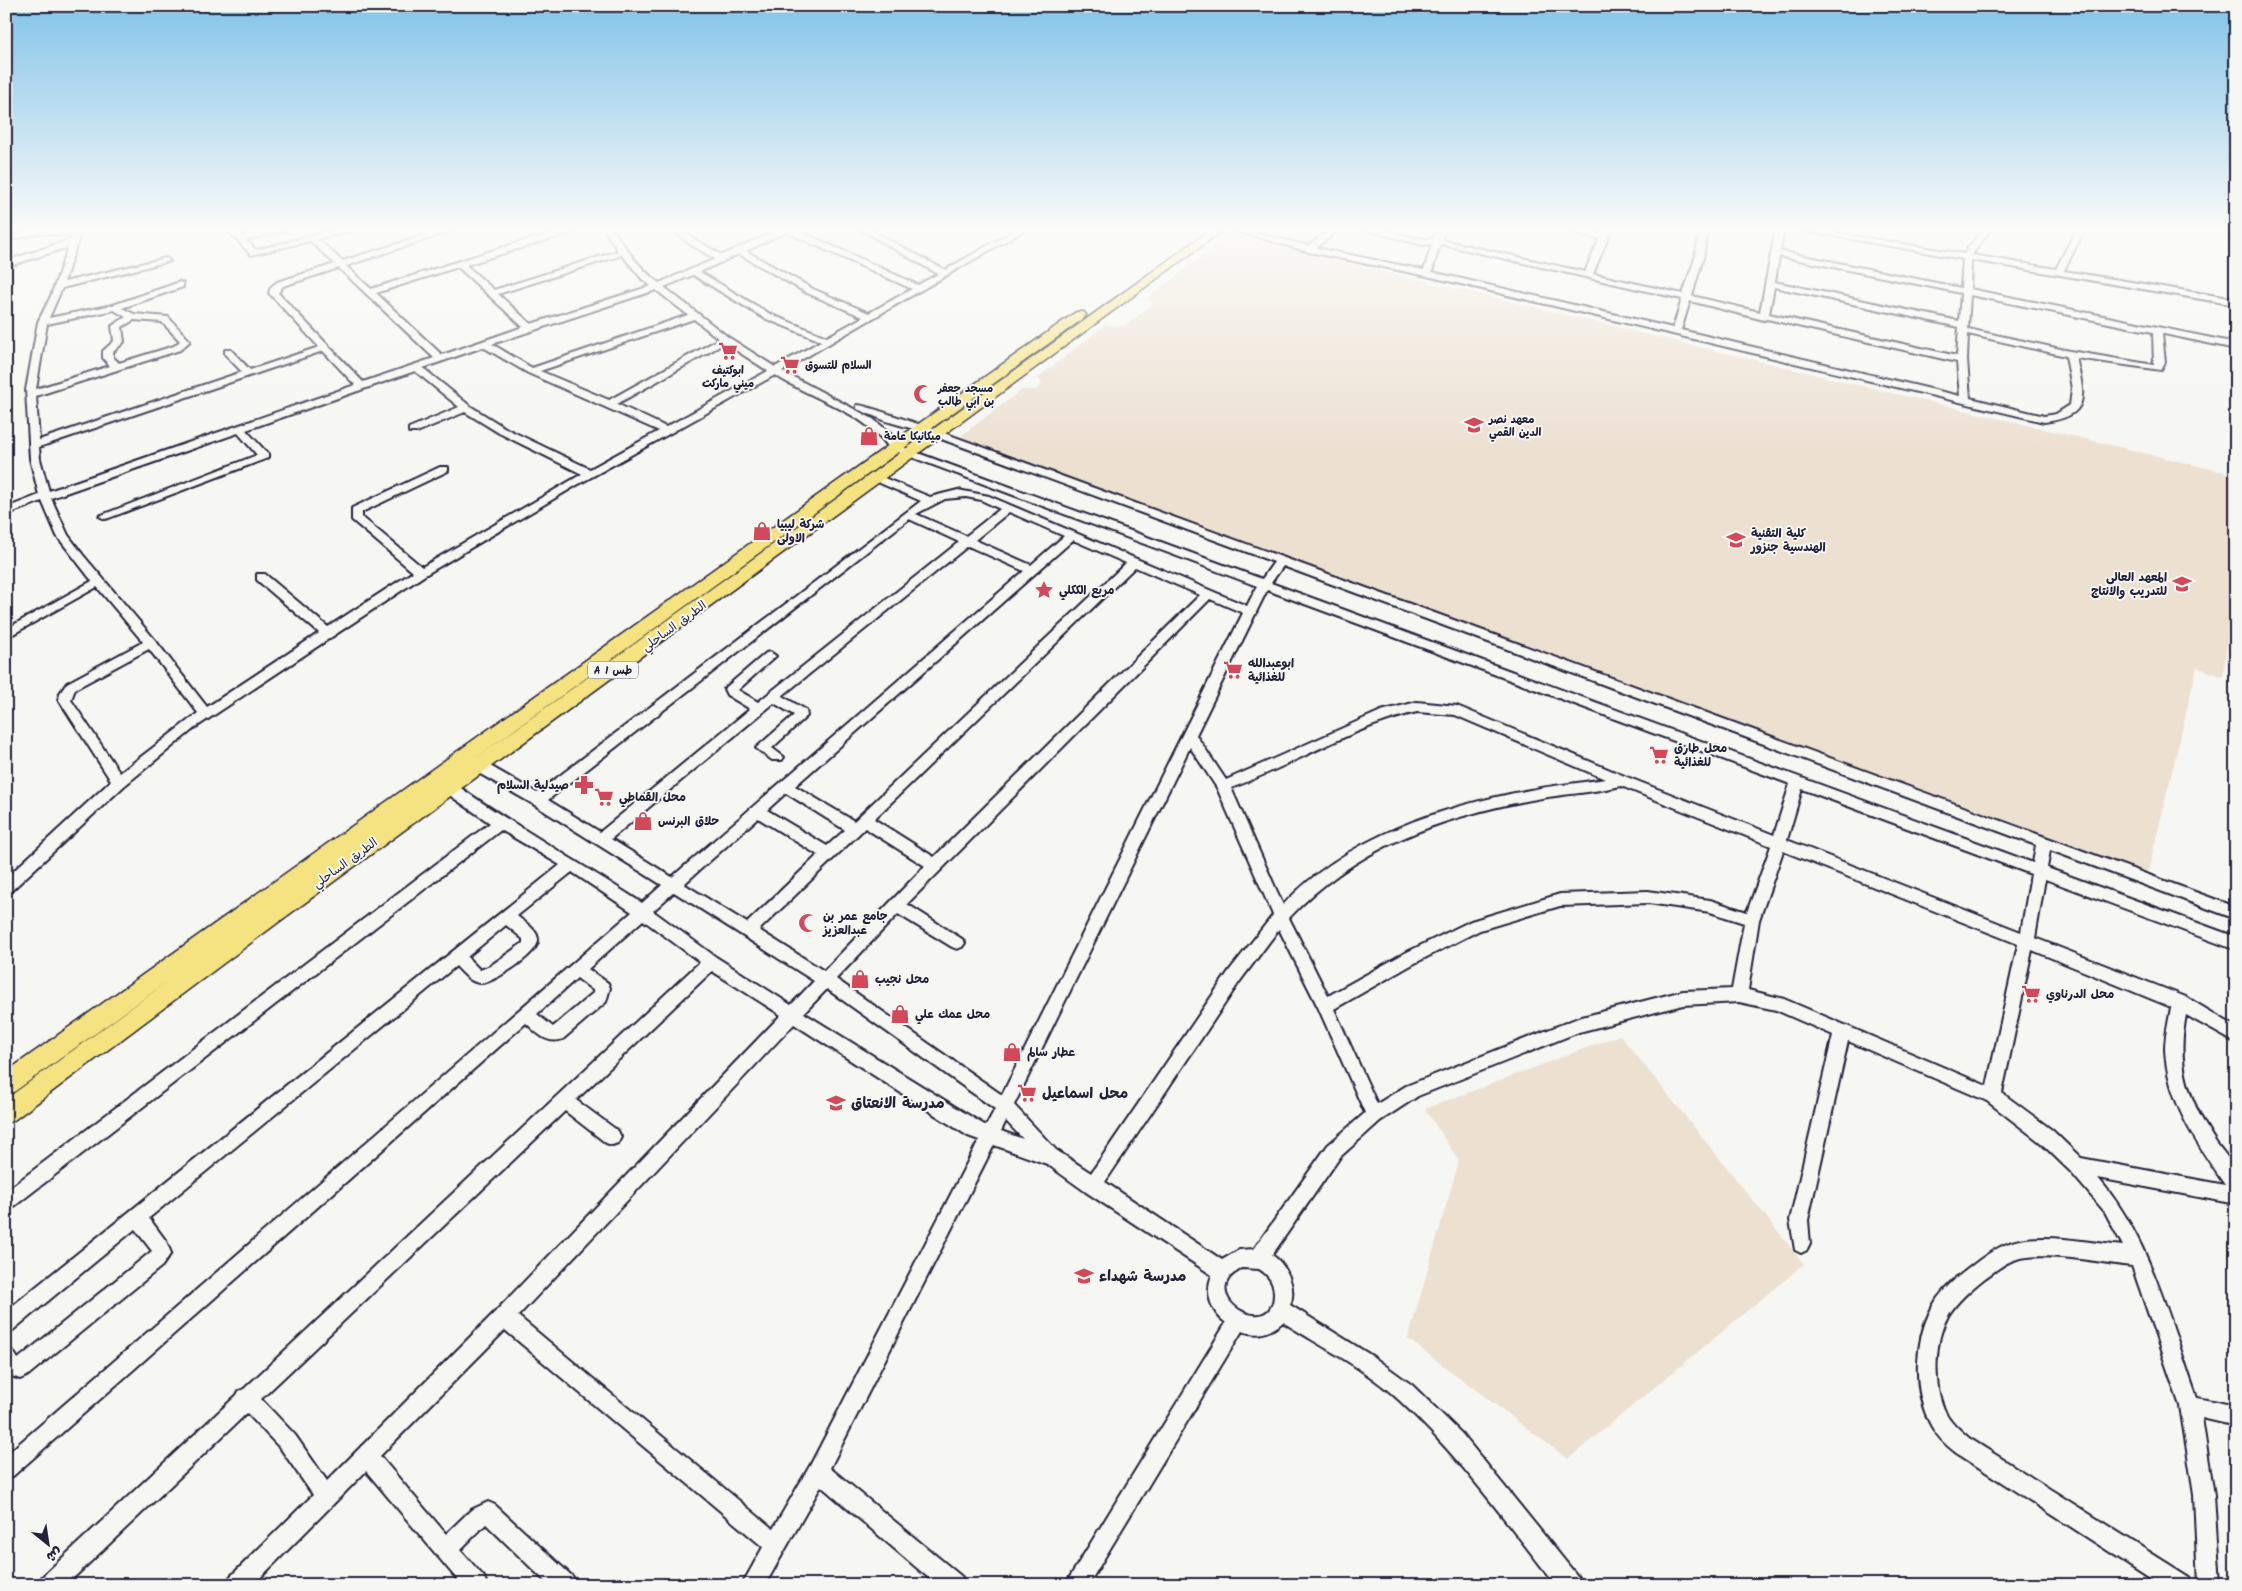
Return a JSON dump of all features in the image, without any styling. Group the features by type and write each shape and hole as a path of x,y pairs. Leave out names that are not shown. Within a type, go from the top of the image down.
{"highway":[{"name":"الطريق الساحلي","path":"6,1085 1096,302"},
{"name":"الطريق الساحلي","path":"6,1113 1118,302"}],"street":[{"path":"52,302 43,322 35,357 31,394 34,445 45,496 63,536 98,582 151,643 206,714"},
{"path":"43,322 127,302"},
{"path":"282,302 360,385"},
{"path":"380,302 440,358"},
{"path":"503,302 529,327"},
{"path":"6,512 45,496 360,385 602,302"},
{"path":"679,302 725,340 879,416 938,434 1280,562 2236,913"},
{"path":"686,302 780,368 795,384 869,421 885,434 894,446 911,454 1263,586 2236,944"},
{"path":"745,302 768,316 828,341"},
{"path":"836,302 870,317"},
{"path":"6,887 119,782 206,714 327,633 422,572 895,302"},
{"path":"1550,302 2044,419 2061,418 2073,409 2078,398 2070,354"},
{"path":"1676,332 1687,302"},
{"path":"1698,302 1962,360"},
{"path":"1764,317 1767,302"},
{"path":"1851,302 2070,354 2158,368 2160,362 2156,334 2164,331"},
{"path":"1965,302 1962,360 1965,401"},
{"path":"2021,302 2236,346"},
{"path":"31,394 177,348 184,343 185,341 165,319 132,317 115,306"},
{"path":"531,371 694,316"},
{"path":"117,367 108,358 108,351 119,342 117,326 132,317"},
{"path":"609,404 725,340"},
{"path":"483,343 531,371 609,404 666,432"},
{"path":"34,445 324,348"},
{"path":"228,352 248,373"},
{"path":"415,366 466,408 503,431 591,474"},
{"path":"413,430 466,408"},
{"path":"105,516 264,456 239,428"},
{"path":"422,572 356,518 355,514 356,510 444,469"},
{"path":"877,478 930,501"},
{"path":"538,800 909,515 936,497 958,493 985,498 1251,612"},
{"path":"601,839 759,708 1008,508"},
{"path":"909,515 1032,570"},
{"path":"6,1469 1072,535"},
{"path":"748,931 1133,562"},
{"path":"753,1585 818,1471 990,1136 1263,586 1280,562"},
{"path":"261,577 327,633"},
{"path":"6,634 98,582"},
{"path":"238,1585 504,1317 935,865 1209,593"},
{"path":"119,782 65,700 66,693 71,686 151,643"},
{"path":"759,708 730,689 770,656"},
{"path":"774,697 801,713 801,716 763,748 777,757"},
{"path":"1223,786 1253,775 1318,743 1386,714 1417,707 1457,711 1622,781 2180,1002 2236,1036"},
{"path":"1189,735 1223,786 1280,915 1326,1006 1374,1115"},
{"path":"480,766 674,884 826,980 1004,1106 1050,1156 1092,1186 1223,1271"},
{"path":"1092,1186 1235,976 1280,915 1320,877 1348,857 1387,838 1441,818 1530,795 1588,788 1622,781"},
{"path":"1739,995 1752,920 1780,842 1797,783"},
{"path":"785,786 935,865"},
{"path":"450,788 500,823 571,864 643,911 711,962 974,1130 1050,1156"},
{"path":"757,811 828,854"},
{"path":"6,1202 500,823"},
{"path":"1993,1096 2027,940 2037,872 2044,843"},
{"path":"6,1323 571,864"},
{"path":"1326,1006 1408,959 1476,925 1560,900 1648,897 1710,906 1752,920"},
{"path":"897,906 957,943"},
{"path":"457,956 476,976 482,978 490,975 528,947 531,941 530,936 506,916"},
{"path":"50,1585 246,1398 565,1101 711,962"},
{"path":"526,1014 550,1034 556,1034 600,998 602,988 577,969"},
{"path":"1258,1259 1334,1151 1374,1115 1412,1091 1578,1025 1683,998 1739,995 1778,1004 1993,1096 2046,1136 2076,1164 2111,1206 2138,1257 2190,1406 2204,1495 2209,1585"},
{"path":"2180,1002 2173,1046 2177,1081 2192,1118 2236,1187"},
{"path":"1801,1244 1799,1220 1842,1032"},
{"path":"565,1101 612,1137"},
{"path":"2076,1164 2236,1196"},
{"path":"6,1358 11,1366 20,1369 34,1360 156,1260 162,1253 160,1247 137,1217"},
{"path":"2138,1257 2046,1249 2016,1250 1993,1261 1957,1288 1937,1318 1928,1356 1931,1391 1934,1410 1946,1432 1962,1445 2181,1585"},
{"path":"1238,1259 1258,1259 1276,1270 1285,1290 1281,1310 1270,1322 1254,1326 1237,1322 1222,1308 1218,1289 1223,1271 1238,1259"},
{"path":"1281,1310 1365,1362 1405,1392 1455,1441 1570,1585"},
{"path":"504,1317 776,1545"},
{"path":"1076,1585 1237,1322"},
{"path":"246,1398 288,1442 326,1497"},
{"path":"2190,1406 2236,1416"},
{"path":"367,1457 476,1585"},
{"path":"818,1471 954,1585"},
{"path":"446,1549 478,1517 488,1512 565,1585"}],"shaded area":[{"name":"كلية التقنية الهندسية جنزور","path":"1151,302 1513,302 2236,475 2236,563 2223,677 2197,667 2148,872 969,442 962,435 1022,390 1036,390 1042,384 1038,378 1105,325 1125,326 1153,304"},
{"path":"1620,1035 1804,1264 1568,1459 1408,1339 1459,1161 1425,1109"}],"place":[{"name":"ابوكتيف ميني ماركت","path":"728,351"},
{"name":"السلام للتسوق","path":"790,365"},
{"name":"مسجد جعفر بن ابي طالب","path":"923,394"},
{"name":"معهد نصر الدين القمي","path":"1474,425"},
{"name":"ميكانيكا عامة","path":"869,436"},
{"name":"شركة ليبيا الاولى","path":"762,531"},
{"name":"كلية التقنية الهندسية جنزور","path":"1736,540"},
{"name":"المعهد العالي للتدريب والانتاج","path":"2182,584"},
{"name":"مربع الككلي","path":"1044,590"},
{"name":"ابوعبدالله للغذائية","path":"1233,670"},
{"name":"محل طارق للغذائية","path":"1659,755"},
{"name":"صيدلية السلام","path":"584,785"},
{"name":"محل القماطي","path":"604,797"},
{"name":"حلاق البرنس","path":"643,821"},
{"name":"جامع عمر بن عبدالعزيز","path":"808,923"},
{"name":"محل نجيب","path":"860,979"},
{"name":"محل الدرناوي","path":"2031,994"},
{"name":"محل عمك علي","path":"900,1014"},
{"name":"عطار سالم","path":"1012,1052"},
{"name":"محل اسماعيل","path":"1027,1093"},
{"name":"مدرسة الانعتاق","path":"836,1103"},
{"name":"مدرسة شهداء","path":"1084,1276"}]}
